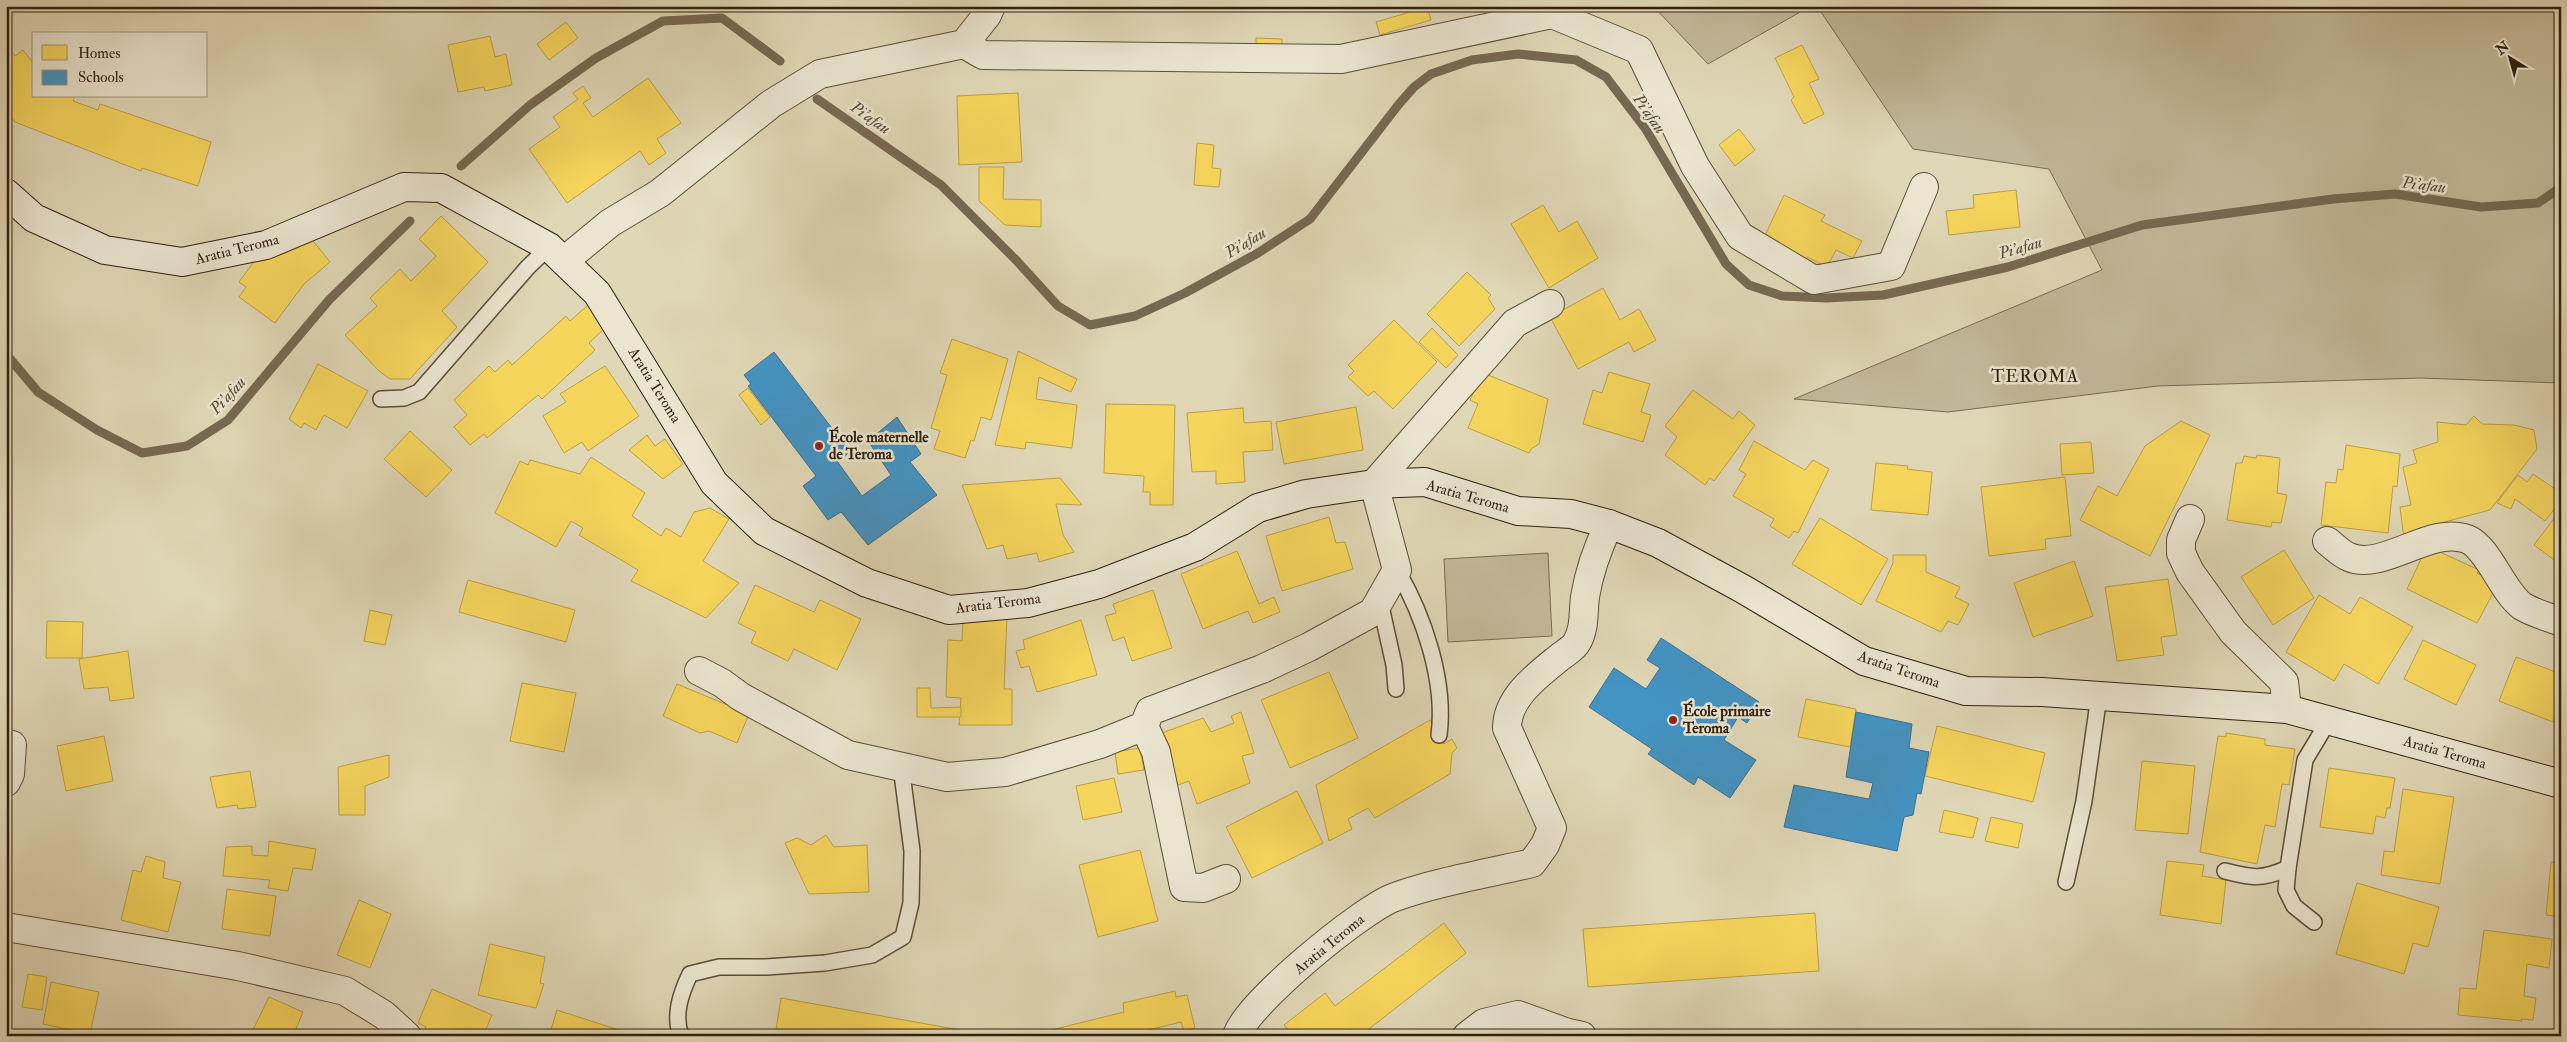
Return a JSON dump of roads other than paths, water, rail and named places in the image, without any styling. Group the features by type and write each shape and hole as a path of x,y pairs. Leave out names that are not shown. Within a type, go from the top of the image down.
{"street":[{"path":"557,254 660,193 771,104 820,74 964,44 987,15 990,6"},
{"path":"964,44 984,55 1340,59 1552,14 1638,50 1695,166 1740,236 1814,280 1891,266 1924,187"},
{"name":"Aratia Teroma","path":"6,193 34,218 105,250 182,262 266,245 404,187 441,188 557,254 597,293 714,483 764,531 867,582 949,610 1028,603 1099,584 1196,546 1258,508 1306,494 1374,484 1425,482 1518,511 1571,514 1609,524 1658,542 1864,660 1966,691 2042,692 2287,709 2561,784"},
{"path":"699,671 722,683 741,697 848,755 947,777 1005,772 1100,744 1144,726 1150,711 1262,669 1309,647 1374,612 1397,570 1374,484 1515,323 1550,304"},
{"path":"2190,518 2181,540 2181,553 2190,572 2233,632 2284,682 2287,709"},
{"name":"Aratia Teroma","path":"1237,1036 1240,1026 1270,992 1362,915 1394,897 1532,863 1545,846 1552,828 1506,728 1507,715 1511,706 1534,679 1577,644 1583,627 1585,596 1598,548 1609,524"},
{"path":"2327,541 2350,557 2376,559 2411,546 2451,535 2468,539 2487,557 2503,584 2522,606 2561,622"},
{"path":"1144,726 1156,752 1184,887 1203,888 1226,879"},
{"path":"6,782 10,774 12,745"},
{"path":"6,927 238,966 345,991 384,1015 407,1036"},
{"path":"1467,1036 1484,1023 1518,1015 1568,1033 1582,1036"}],"lane":[{"path":"381,399 404,398 419,392 528,267 557,254"},
{"path":"1397,570 1414,598 1427,637 1442,714 1439,735"},
{"path":"1380,602 1394,665 1396,689"},
{"path":"2066,882 2084,801 2100,696"},
{"path":"2314,922 2294,906 2286,890 2305,760 2329,720"},
{"path":"681,1036 679,1029 679,996 690,974 719,967 766,967 825,963 872,955 903,937 911,903 912,851 901,766"},
{"path":"2226,871 2254,879 2271,876 2288,868"}],"waterway":[{"name":"Pi'afau","path":"461,166 530,105 596,58 663,21 722,18 780,61"},
{"name":"Pi'afau","path":"817,99 941,185 1016,260 1058,306 1090,325 1135,316 1185,293 1258,253 1310,219 1399,104 1414,87 1431,74 1472,60 1518,54 1576,60 1606,77 1645,128 1726,264 1749,285 1782,296 1826,298 1883,295 2008,267 2142,225 2333,199 2395,194 2481,207 2538,203 2561,187"},
{"name":"Pi'afau","path":"6,354 38,392 97,430 142,453 187,446 228,420 329,300 410,221"}],"place":[{"name":"École maternelle de Teroma","path":"819,446"},
{"name":"École primaire Teroma","path":"1673,720"}],"district":[{"name":"TEROMA","path":"2035,376"}]}
